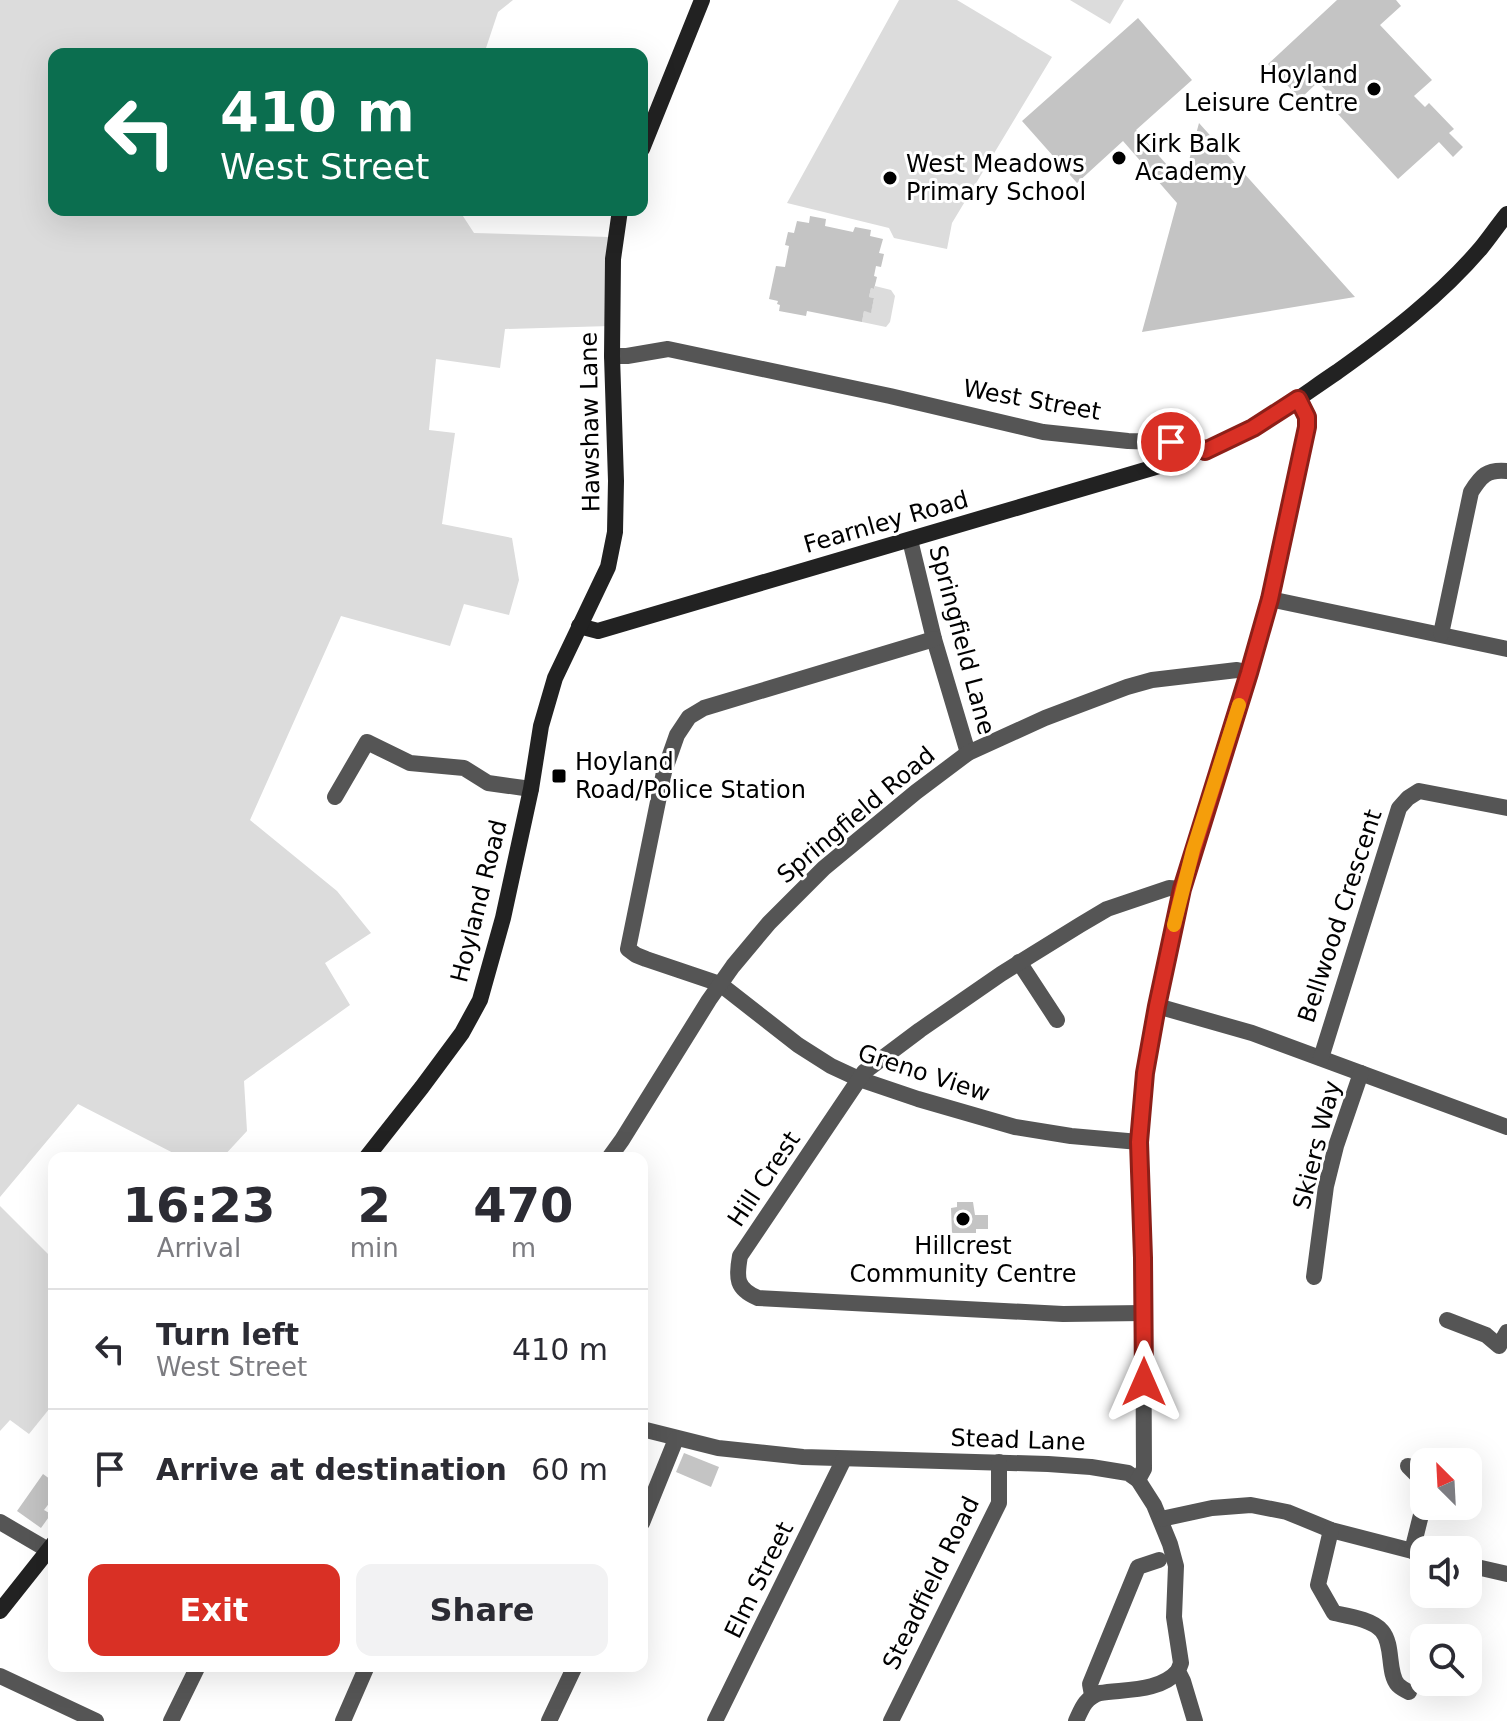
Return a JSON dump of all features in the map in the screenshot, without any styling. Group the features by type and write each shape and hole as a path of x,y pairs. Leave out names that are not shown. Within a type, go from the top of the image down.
{"main road":[{"path":"648,134 702,0"},
{"path":"1205,451 1253,428 1381,341 1416,312 1481,248 1507,214"},
{"name":"Hawshaw Lane","path":"579,626 608,567 615,532 613,259 619,216"},
{"name":"Fearnley Road","path":"579,626 598,631 1205,451"},
{"name":"Hoyland Road","path":"371,1152 462,1033 480,1000 496,946 531,789 541,726 555,678 579,626"},
{"path":"0,1611 48,1550"}],"street":[{"name":"West Street","path":"612,356 668,349 1043,432 1128,441 1192,443 1205,451"},
{"path":"1076,1721 1085,1701 1092,1695 1161,1684 1171,1679 1181,1663 1174,1617 1176,1566 1161,1519 1138,1480 1144,1469 1139,1142 1145,1073 1182,889 1270,599 1307,427 1307,417 1298,399"},
{"path":"1441,634 1471,492 1479,478 1494,470 1507,471"},
{"name":"Springfield Lane","path":"910,540 934,639 968,753"},
{"path":"1270,599 1507,649"},
{"name":"Greno View","path":"934,639 704,708 689,717 677,735 664,772 628,949 646,959 720,984 798,1045 859,1079 1015,1127 1139,1142"},
{"name":"Springfield Road","path":"613,1152 720,984 769,923 824,868 916,792 968,753 1045,718 1127,687 1152,680 1237,670 1249,673"},
{"path":"335,797 367,742 410,763 464,768 488,783 531,789"},
{"name":"Bellwood Crescent","path":"1321,1058 1399,808 1419,791 1507,808"},
{"name":"Hill Crest","path":"1144,1313 1063,1314 758,1298 747,1293 737,1274 740,1256 864,1072 1019,962 1107,909 1169,888 1182,889"},
{"path":"1019,962 1057,1020"},
{"path":"1157,1006 1252,1033 1507,1127"},
{"name":"Skiers Way","path":"1314,1277 1326,1186 1361,1073"},
{"path":"1447,1320 1486,1335 1499,1346 1507,1332"},
{"name":"Stead Lane","path":"648,1431 718,1448 803,1457 999,1462 1116,1470 1138,1480"},
{"path":"648,1508 676,1439"},
{"name":"Elm Street","path":"715,1721 844,1459"},
{"name":"Steadfield Road","path":"891,1721 999,1503 999,1462"},
{"path":"1161,1519 1212,1508 1251,1505 1287,1512 1331,1530 1410,1551"},
{"path":"0,1522 48,1545"},
{"path":"1331,1530 1318,1585 1334,1613 1360,1618 1382,1631 1397,1685 1409,1692"},
{"path":"1092,1695 1090,1684 1138,1567 1159,1560"},
{"path":"1482,1568 1507,1574"},
{"path":"1178,1671 1195,1721"},
{"path":"171,1721 195,1672"},
{"path":"343,1721 364,1672"},
{"path":"549,1721 572,1672"},
{"path":"0,1676 96,1721"}],"shaded area":[{"path":"0,0 513,0 498,12 486,48 48,48 48,216 463,216 474,233 609,237 610,326 505,329 500,368 436,359 429,430 455,433 442,524 512,538 519,580 509,615 464,604 450,646 341,616 250,820 337,891 371,933 325,963 350,1005 244,1081 247,1131 228,1152 171,1152 78,1104 0,1197"},
{"path":"899,0 957,0 1052,57 952,223 947,249 894,238 889,228 787,203"},
{"path":"1070,0 1124,0 1110,24"},
{"path":"871,288 891,290 895,296 890,322 886,327 862,322 864,311 871,312 874,298 869,297"},
{"path":"0,1206 48,1254 48,1410 29,1434 10,1420 0,1431"}],"building":[{"name":"Hoyland Leisure Centre","path":"1337,0 1396,0 1401,6 1380,25 1432,80 1414,96 1425,107 1429,103 1454,129 1449,133 1463,147 1453,157 1439,142 1398,179 1338,114 1343,109 1318,82 1300,99 1268,64"},
{"path":"1138,18 1192,80 1136,130 1183,183 1199,123 1355,297 1142,332 1177,203 1123,141 1077,183 1022,121"},
{"path":"810,216 826,219 825,226 853,232 855,227 871,230 870,236 883,239 879,253 884,254 881,267 876,266 874,276 877,277 869,297 874,298 871,313 864,311 862,322 807,311 806,316 779,311 778,301 769,299 776,266 785,267 788,232 794,233 797,221 809,223"},
{"path":"957,1202 973,1202 975,1215 988,1215 988,1229 976,1229 976,1233 952,1233 951,1208 957,1207"},
{"path":"684,1453 719,1467 711,1487 676,1472"},
{"path":"43,1474 48,1478 48,1505 44,1510 48,1512 48,1518 41,1528 17,1511"}],"slow traffic":[{"path":"1174,925 1193,850 1239,705"}],"place":[{"name":"Hoyland Leisure Centre","path":"1374,89"},
{"name":"Kirk Balk Academy","path":"1119,158"},
{"name":"West Meadows Primary School","path":"890,178"},
{"name":"Hoyland Road/Police Station","path":"559,776"},
{"name":"Hillcrest Community Centre","path":"963,1219"}],"route":[{"path":"1144,1382 1139,1142 1145,1073 1182,889 1270,599 1307,417 1298,399 1253,428 1205,451 1192,443 1171,442"}]}
